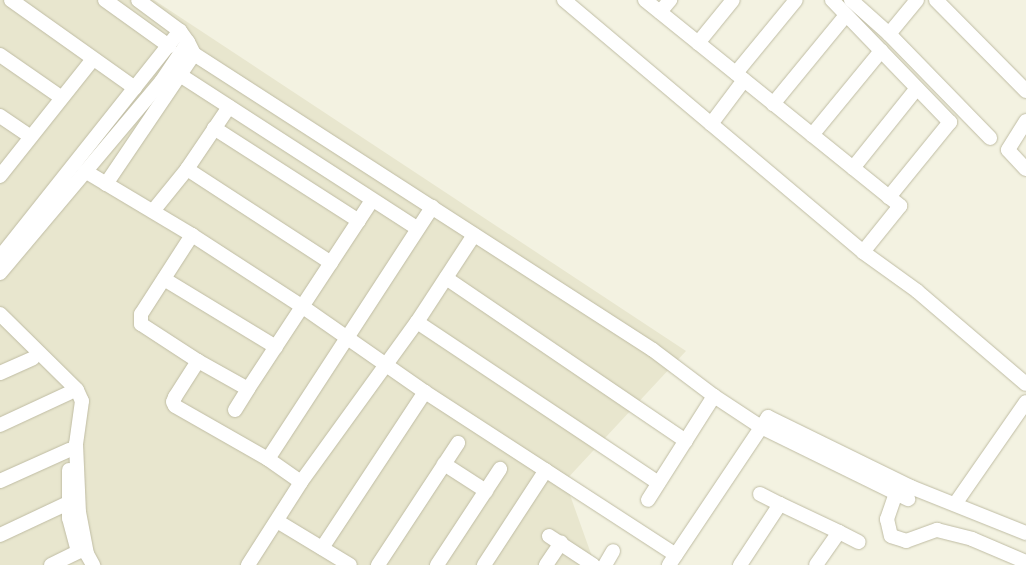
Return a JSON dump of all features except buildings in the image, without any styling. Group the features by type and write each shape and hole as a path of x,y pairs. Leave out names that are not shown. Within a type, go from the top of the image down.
{"street":[{"path":"11,0 134,88"},
{"path":"105,0 168,46"},
{"path":"138,0 180,31 191,48 474,235 652,350 714,396 761,427 902,496 886,519 891,536 906,541 937,530 972,540 1026,562"},
{"path":"564,0 863,252 917,291 1026,384"},
{"path":"645,0 900,206 863,252"},
{"path":"660,12 670,0"},
{"path":"698,43 733,0"},
{"path":"711,124 740,77 796,0"},
{"path":"832,0 950,122 889,197"},
{"path":"851,0 889,34 990,138"},
{"path":"889,34 917,0"},
{"path":"936,0 1026,91"},
{"path":"773,104 846,15"},
{"path":"0,257 180,31"},
{"path":"106,184 180,75 191,48"},
{"path":"0,273 160,82 191,48"},
{"path":"812,135 881,51"},
{"path":"0,55 62,98"},
{"path":"0,176 93,59"},
{"path":"180,75 418,229"},
{"path":"853,168 917,88"},
{"path":"153,211 187,169 229,107"},
{"path":"0,116 31,137"},
{"path":"1026,121 1008,150 1026,169"},
{"path":"214,128 358,221"},
{"path":"187,169 331,263"},
{"path":"85,171 192,235 348,336 425,392 546,470 673,560 768,417 867,465 955,504 1026,533"},
{"path":"235,410 372,200"},
{"path":"268,459 432,207"},
{"path":"192,235 141,314 141,324 198,361 248,389"},
{"path":"248,565 301,482 417,322 474,235"},
{"path":"446,278 686,440"},
{"path":"164,279 276,347"},
{"path":"0,314 77,390 82,401 76,444 79,512 84,541 93,565"},
{"path":"417,322 658,483"},
{"path":"0,327 69,393 74,404 69,450 68,503 69,518 78,552 84,565"},
{"path":"0,373 33,358"},
{"path":"198,361 175,397 173,402 175,406 268,459 301,482"},
{"path":"1026,388 1026,398"},
{"path":"322,548 425,392"},
{"path":"0,425 69,393"},
{"path":"648,500 714,396"},
{"path":"955,504 1026,402"},
{"path":"378,565 458,443"},
{"path":"0,481 69,450"},
{"path":"444,464 486,491"},
{"path":"854,473 867,465"},
{"path":"437,565 500,469"},
{"path":"484,565 546,470"},
{"path":"760,494 859,542"},
{"path":"0,535 68,503"},
{"path":"740,565 780,504"},
{"path":"276,521 350,565"},
{"path":"816,565 839,532"},
{"path":"546,565 555,539 593,565"},
{"path":"605,565 614,551"},
{"path":"51,565 78,552"}],"shaded area":[{"path":"0,0 154,0 686,351 565,481 595,565 0,565"}]}
